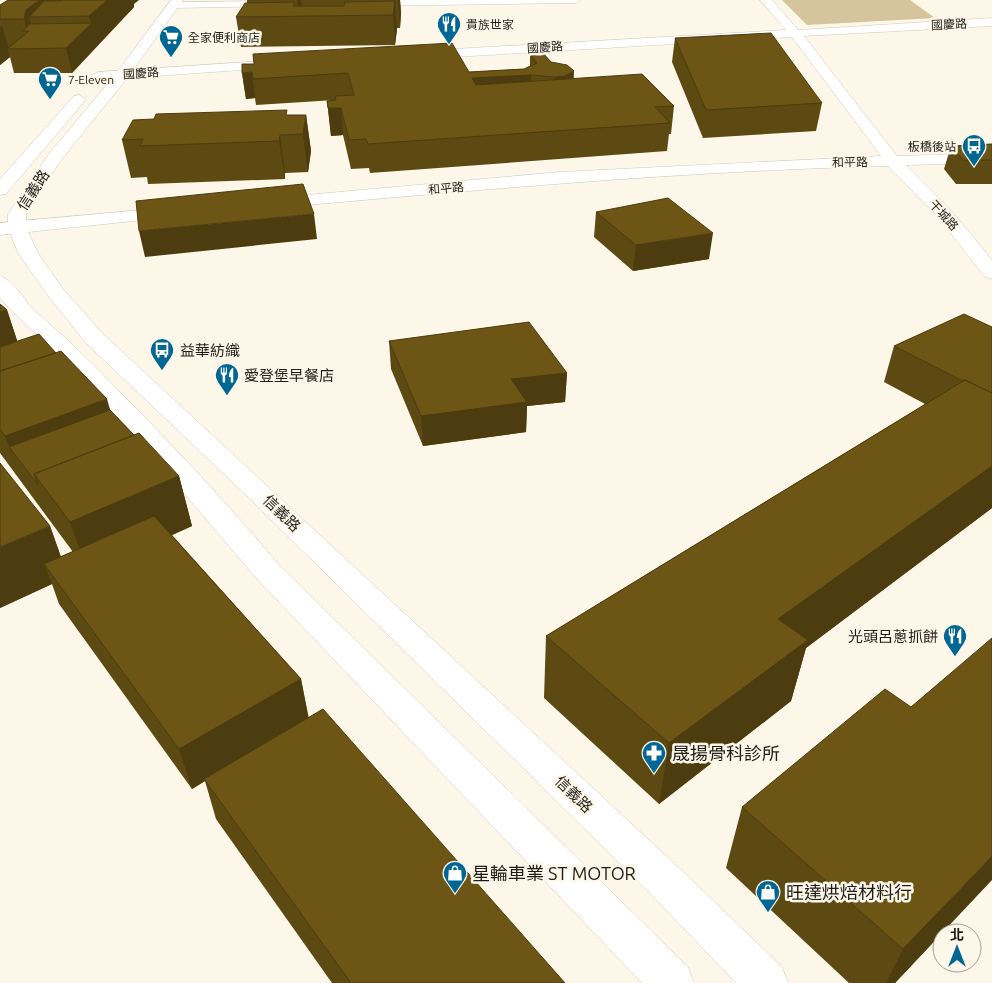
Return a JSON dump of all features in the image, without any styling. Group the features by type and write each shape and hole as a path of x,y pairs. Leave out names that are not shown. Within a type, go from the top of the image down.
{"street":[{"path":"351,4 575,0"},
{"name":"和平路","path":"766,0 795,33 893,161"},
{"path":"175,3 292,4"},
{"name":"信義路","path":"175,3 123,74 55,157 34,186 8,228 56,293 96,338 663,879 766,983"},
{"name":"國慶路","path":"407,56 992,22"},
{"name":"信義路","path":"0,190 110,61"},
{"name":"國慶路","path":"98,76 290,64"},
{"name":"和平路","path":"254,205 560,177 805,163 992,158"},
{"name":"干城路","path":"893,161 944,213 992,272"},
{"path":"8,228 195,211"},
{"path":"0,282 7,294 64,349 226,519 269,573 672,983"}],"shaded area":[{"path":"782,0 910,0 935,18 807,25"}],"building":[{"path":"8,0 39,0 26,10 24,19 0,19 0,5"},
{"path":"107,0 89,16 29,17 44,1"},
{"path":"395,1 393,15 236,17 245,3 295,2 293,6 344,6 345,2"},
{"path":"92,23 66,48 7,49 29,31 22,31 30,24"},
{"path":"771,33 822,103 706,110 675,38"},
{"path":"452,43 469,72 524,69 537,63 530,54 543,53 551,62 567,65 574,71 565,76 555,77 531,75 472,78 476,85 642,74 674,106 655,107 670,123 368,144 366,139 349,140 341,108 328,108 327,101 336,100 335,96 354,95 348,73 253,79 252,72 242,73 242,64 254,64 253,54"},
{"path":"287,110 286,115 306,115 303,134 280,135 279,141 140,146 143,139 122,140 133,120 154,119 156,114"},
{"path":"992,144 992,160 963,160 951,146"},
{"path":"303,184 314,214 139,231 136,201"},
{"path":"668,198 713,233 636,245 596,212"},
{"path":"0,304 7,310 0,312"},
{"path":"964,314 992,327 992,393 965,380 963,381 894,346"},
{"path":"529,322 567,373 511,379 527,402 421,416 389,341"},
{"path":"39,334 56,353 0,371 0,347"},
{"path":"61,351 107,399 5,436 0,429 0,371"},
{"path":"965,380 992,393 992,466 778,619 808,640 669,743 546,636"},
{"path":"110,410 134,435 34,474 38,485 9,447"},
{"path":"139,433 179,476 70,522 34,474"},
{"path":"0,463 50,526 0,547"},
{"path":"154,516 301,679 179,749 44,564"},
{"path":"992,638 992,856 903,949 742,807 885,689 911,707"},
{"path":"323,709 565,983 351,983 204,779"}],"place":[{"name":"貴族世家","path":"449,45"},
{"name":"全家便利商店","path":"171,58"},
{"name":"7-Eleven","path":"50,100"},
{"name":"板橋後站","path":"974,167"},
{"name":"益華紡織","path":"162,371"},
{"name":"愛登堡早餐店","path":"227,396"},
{"name":"光頭呂蔥抓餅","path":"955,657"},
{"name":"晟揚骨科診所","path":"654,774"},
{"name":"星輪車業 ST MOTOR","path":"455,894"},
{"name":"旺達烘焙材料行","path":"768,913"}]}
